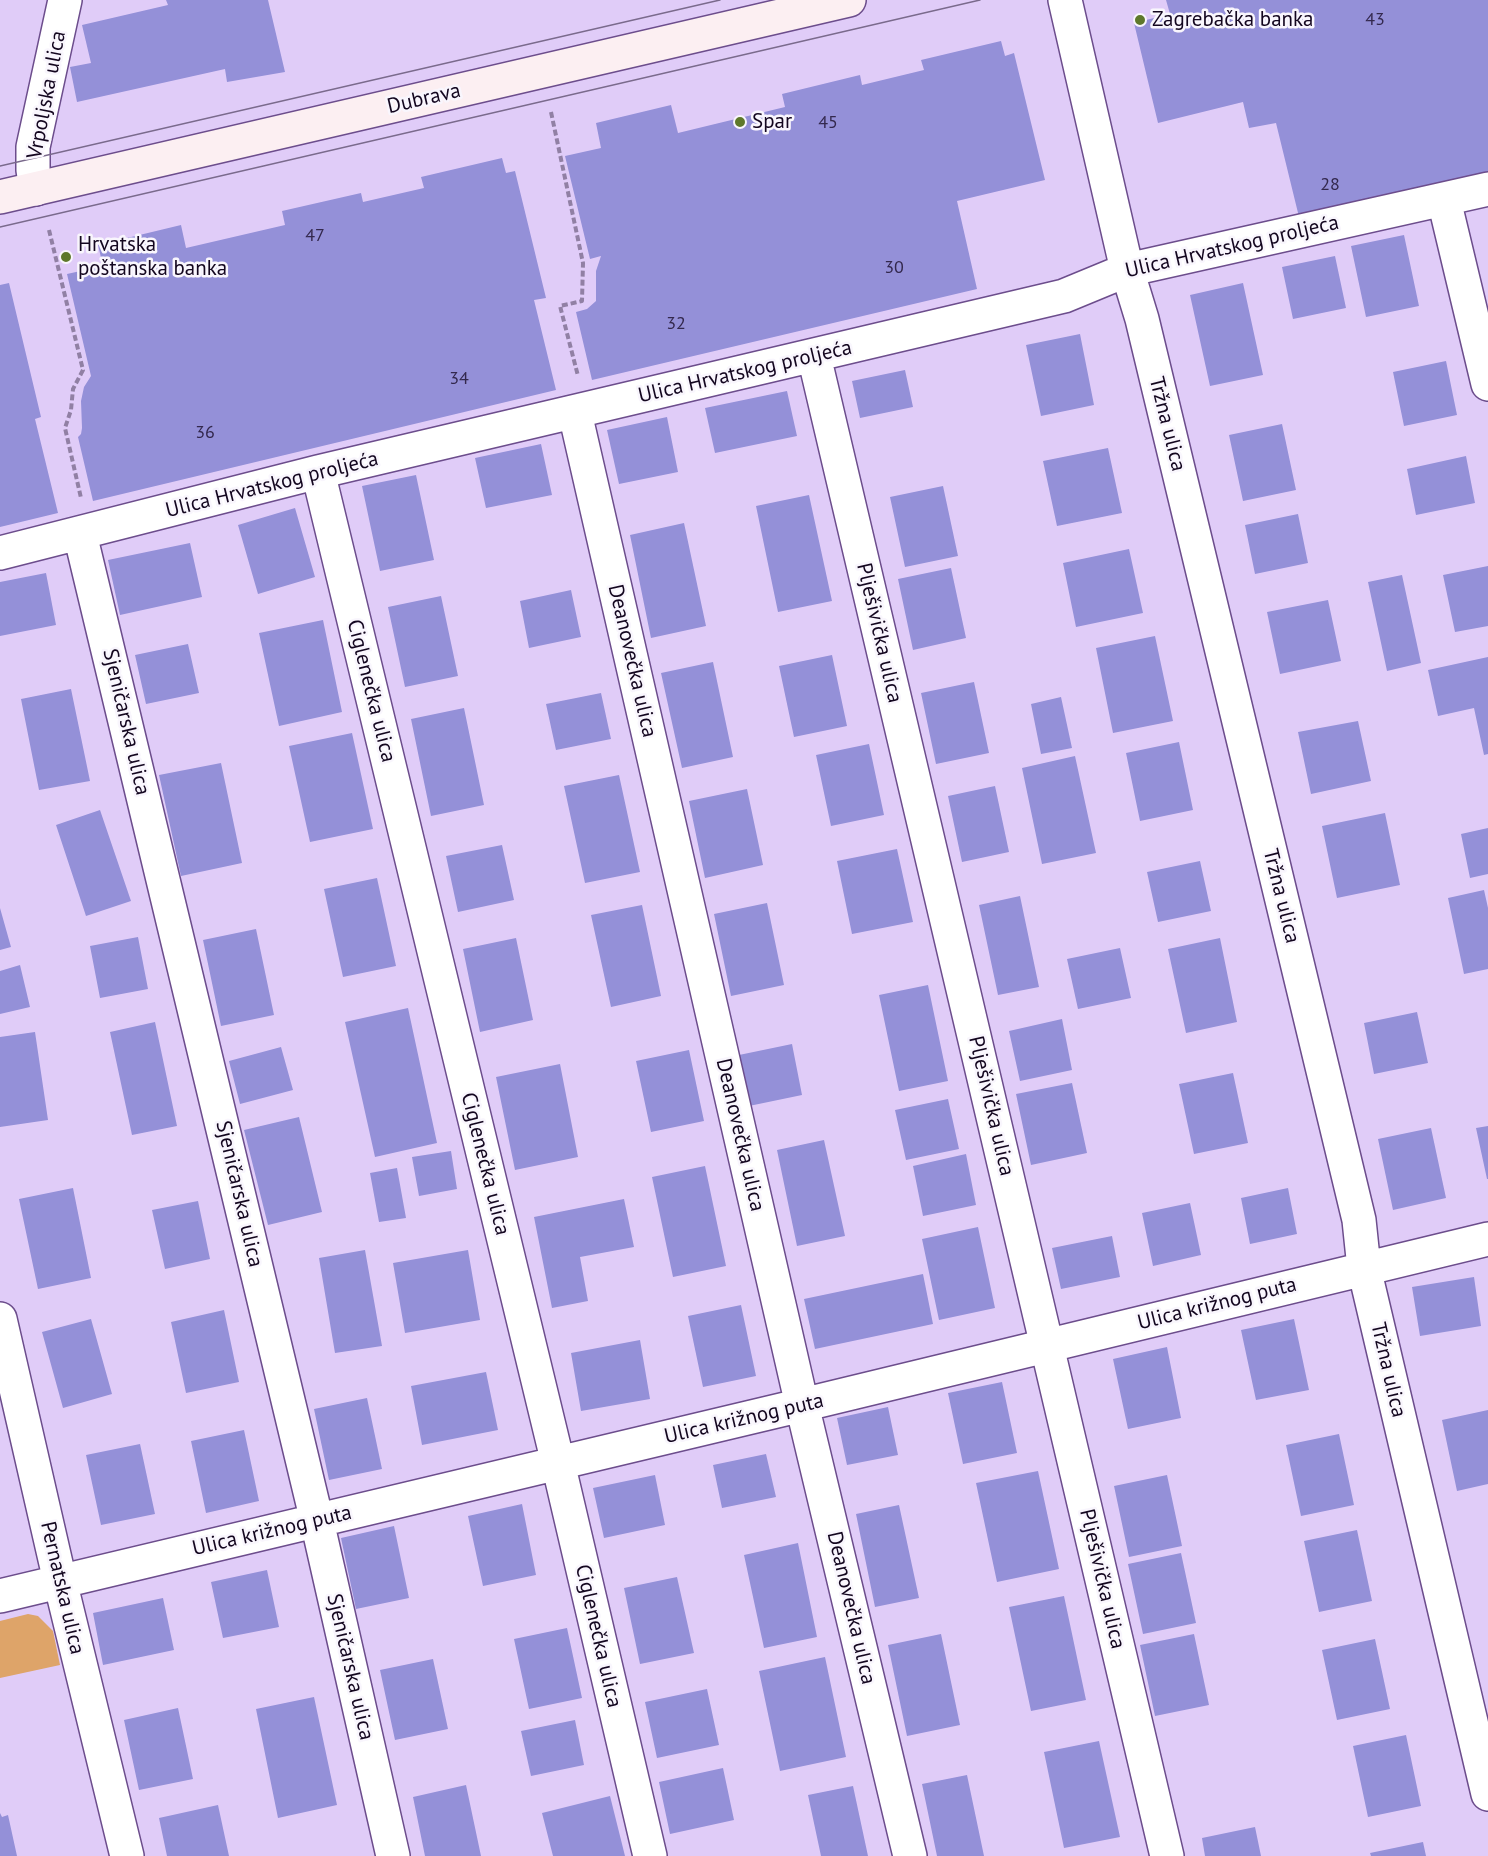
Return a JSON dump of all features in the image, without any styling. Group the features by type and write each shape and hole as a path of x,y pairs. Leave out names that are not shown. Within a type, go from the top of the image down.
{"main road":[{"name":"Dubrava","path":"0,197 754,11 849,0"}],"street":[{"name":"Vrpoljska ulica","path":"36,189 33,147 65,0"},
{"name":"Tržna ulica","path":"1065,0 1127,270 1145,331 1356,1208 1364,1268 1488,1794"},
{"name":"Ulica Hrvatskog proljeća","path":"0,553 82,521 318,472 578,400 814,356 1064,296 1127,270 1488,189"},
{"path":"1444,200 1488,384"},
{"name":"Plješivička ulica","path":"814,356 1167,1856"},
{"name":"Deanovečka ulica","path":"578,400 802,1405 910,1856"},
{"name":"Ciglenečka ulica","path":"318,472 558,1462 650,1856"},
{"name":"Sjeničarska ulica","path":"82,521 317,1521 393,1856"},
{"name":"Ulica križnog puta","path":"0,1596 1488,1239"},
{"name":"Pernatska ulica","path":"0,1319 60,1581 127,1856"}],"path":[{"path":"551,112 583,263 582,301 560,306 578,400"},
{"path":"49,230 83,370 73,389 71,410 64,428 82,521"}],"shaded area":[{"path":"28,1614 38,1616 53,1631 60,1665 0,1678 0,1621"}],"building":[{"path":"166,0 268,0 285,72 227,82 225,69 77,102 70,67 91,63 82,25 168,5"},
{"path":"1166,0 1488,0 1488,172 1299,217 1276,123 1249,128 1243,102 1158,123 1134,23 1170,14"},
{"path":"1001,41 1005,56 1014,53 1045,180 957,201 977,289 592,380 576,312 587,309 596,301 596,271 601,256 590,259 565,156 601,148 596,123 671,105 678,133 785,107 782,94 860,75 862,85 924,70 921,60"},
{"path":"502,158 506,173 515,171 546,298 534,300 556,390 93,501 78,437 82,428 81,401 84,387 91,376 67,274 103,266 98,245 181,225 186,248 285,225 282,211 361,193 363,202 424,188 421,177"},
{"path":"1404,235 1419,306 1366,317 1351,246"},
{"path":"1335,256 1346,308 1293,319 1282,267"},
{"path":"9,283 41,417 35,419 58,513 0,527 0,285"},
{"path":"1243,283 1263,375 1210,386 1190,295"},
{"path":"1080,334 1094,405 1041,416 1026,345"},
{"path":"1446,361 1457,415 1404,426 1393,372"},
{"path":"905,370 913,407 860,418 852,381"},
{"path":"787,391 797,436 715,453 705,408"},
{"path":"667,417 678,472 619,484 607,430"},
{"path":"1282,424 1296,490 1243,501 1229,435"},
{"path":"541,444 552,495 486,508 475,458"},
{"path":"1108,448 1122,513 1057,526 1043,461"},
{"path":"1466,456 1475,503 1416,515 1407,469"},
{"path":"416,475 434,560 380,571 362,486"},
{"path":"943,486 958,556 905,567 890,497"},
{"path":"809,495 832,601 778,612 756,506"},
{"path":"295,508 315,577 258,594 238,525"},
{"path":"1298,514 1308,563 1255,574 1245,525"},
{"path":"684,523 706,626 651,638 630,535"},
{"path":"190,543 202,597 120,615 108,560"},
{"path":"1129,549 1143,613 1076,627 1063,563"},
{"path":"1488,566 1488,626 1455,632 1443,575"},
{"path":"951,568 966,638 913,650 898,579"},
{"path":"46,573 56,625 0,636 0,582"},
{"path":"1402,575 1421,663 1387,671 1368,582"},
{"path":"571,590 581,637 529,648 520,601"},
{"path":"441,596 458,676 405,687 388,607"},
{"path":"1328,600 1341,661 1280,674 1267,612"},
{"path":"323,620 342,712 279,726 259,633"},
{"path":"1155,636 1173,721 1113,733 1096,648"},
{"path":"188,644 199,693 146,704 135,655"},
{"path":"832,655 847,726 794,737 779,666"},
{"path":"1488,657 1488,754 1484,755 1474,708 1438,716 1428,670"},
{"path":"713,662 733,757 682,768 661,673"},
{"path":"974,682 989,753 936,764 921,693"},
{"path":"71,689 90,781 39,790 21,699"},
{"path":"601,693 611,739 556,750 546,704"},
{"path":"1061,697 1072,748 1041,754 1031,704"},
{"path":"464,708 484,805 431,816 411,719"},
{"path":"1358,721 1371,781 1311,794 1298,732"},
{"path":"352,733 373,829 310,842 289,746"},
{"path":"1179,742 1193,810 1140,821 1126,753"},
{"path":"869,744 884,815 831,826 816,755"},
{"path":"1075,756 1096,853 1042,864 1022,768"},
{"path":"221,763 242,863 181,876 159,775"},
{"path":"619,775 640,872 585,883 564,786"},
{"path":"995,786 1009,852 962,862 948,796"},
{"path":"747,789 763,865 705,878 689,801"},
{"path":"100,810 131,901 86,916 56,825"},
{"path":"1385,813 1400,885 1337,898 1322,826"},
{"path":"1488,828 1488,874 1470,878 1461,834"},
{"path":"502,845 514,900 458,912 446,856"},
{"path":"897,849 913,922 852,934 837,861"},
{"path":"1200,861 1211,911 1158,922 1147,872"},
{"path":"377,878 396,966 343,977 324,889"},
{"path":"1484,890 1488,908 1488,969 1464,974 1448,898"},
{"path":"1020,896 1039,987 998,995 979,905"},
{"path":"767,903 784,985 731,996 714,914"},
{"path":"642,905 661,996 611,1007 591,915"},
{"path":"0,908 11,947 0,950"},
{"path":"256,929 274,1015 221,1026 203,940"},
{"path":"138,937 148,989 100,998 90,946"},
{"path":"516,938 533,1020 480,1032 463,949"},
{"path":"1220,938 1237,1022 1186,1033 1168,949"},
{"path":"1120,948 1131,998 1078,1009 1067,959"},
{"path":"20,965 30,1007 0,1014 0,971"},
{"path":"928,985 948,1081 899,1091 879,995"},
{"path":"408,1008 437,1143 375,1157 345,1022"},
{"path":"1417,1012 1428,1063 1374,1074 1364,1023"},
{"path":"1062,1019 1072,1070 1020,1081 1009,1031"},
{"path":"155,1022 177,1126 132,1135 110,1032"},
{"path":"35,1032 48,1120 0,1127 0,1037"},
{"path":"792,1044 802,1095 749,1106 739,1055"},
{"path":"281,1047 293,1090 240,1104 229,1061"},
{"path":"689,1050 704,1121 651,1132 636,1061"},
{"path":"560,1064 578,1157 515,1170 496,1077"},
{"path":"1233,1073 1248,1143 1194,1154 1179,1084"},
{"path":"1072,1083 1087,1153 1031,1165 1016,1094"},
{"path":"948,1099 959,1149 906,1160 895,1110"},
{"path":"299,1117 322,1212 268,1225 244,1130"},
{"path":"1488,1126 1488,1179 1487,1179 1476,1128"},
{"path":"1431,1128 1446,1198 1393,1210 1378,1139"},
{"path":"824,1140 845,1236 797,1246 777,1150"},
{"path":"451,1151 457,1189 419,1196 412,1157"},
{"path":"966,1154 976,1205 923,1216 913,1166"},
{"path":"705,1166 726,1266 673,1277 652,1177"},
{"path":"397,1168 406,1218 379,1222 370,1173"},
{"path":"73,1188 91,1278 38,1289 19,1199"},
{"path":"1288,1188 1297,1234 1250,1244 1241,1198"},
{"path":"624,1199 634,1247 580,1257 588,1301 552,1308 534,1217"},
{"path":"198,1201 210,1259 165,1269 152,1210"},
{"path":"1190,1203 1201,1255 1153,1266 1142,1213"},
{"path":"978,1227 995,1308 939,1320 922,1239"},
{"path":"1112,1236 1120,1277 1061,1289 1052,1248"},
{"path":"365,1250 382,1346 335,1353 319,1258"},
{"path":"468,1250 480,1320 405,1333 393,1263"},
{"path":"923,1274 933,1324 815,1349 804,1299"},
{"path":"1474,1277 1481,1326 1420,1336 1412,1287"},
{"path":"741,1305 756,1376 703,1387 688,1316"},
{"path":"224,1310 239,1382 186,1393 171,1322"},
{"path":"91,1319 112,1394 63,1408 42,1332"},
{"path":"1294,1319 1309,1390 1256,1400 1241,1330"},
{"path":"640,1340 650,1399 581,1411 571,1353"},
{"path":"1167,1347 1181,1418 1128,1429 1113,1359"},
{"path":"486,1372 498,1430 422,1445 411,1386"},
{"path":"1002,1382 1017,1453 963,1464 948,1393"},
{"path":"367,1398 382,1469 329,1480 314,1409"},
{"path":"888,1407 898,1455 847,1465 837,1418"},
{"path":"1488,1410 1488,1484 1457,1491 1442,1420"},
{"path":"244,1430 259,1501 206,1513 191,1441"},
{"path":"1339,1434 1354,1505 1301,1516 1286,1445"},
{"path":"140,1444 155,1514 101,1525 86,1455"},
{"path":"766,1454 776,1497 722,1508 713,1465"},
{"path":"1038,1471 1059,1569 997,1582 976,1483"},
{"path":"655,1475 665,1525 604,1538 593,1488"},
{"path":"1167,1475 1182,1546 1129,1557 1114,1486"},
{"path":"522,1504 536,1575 483,1586 468,1516"},
{"path":"899,1505 919,1598 875,1607 856,1514"},
{"path":"394,1526 409,1598 356,1609 341,1538"},
{"path":"1357,1530 1372,1601 1319,1612 1304,1541"},
{"path":"798,1543 817,1637 764,1648 744,1555"},
{"path":"1181,1553 1196,1623 1143,1634 1128,1564"},
{"path":"267,1570 279,1627 223,1638 211,1582"},
{"path":"677,1577 694,1653 640,1664 624,1588"},
{"path":"1064,1596 1086,1700 1031,1711 1009,1607"},
{"path":"163,1598 174,1650 103,1665 93,1613"},
{"path":"567,1628 582,1698 529,1709 514,1639"},
{"path":"941,1634 960,1725 907,1736 888,1645"},
{"path":"1194,1634 1209,1705 1155,1716 1140,1645"},
{"path":"1375,1639 1390,1709 1337,1720 1322,1650"},
{"path":"825,1657 846,1757 780,1771 759,1671"},
{"path":"433,1659 448,1729 395,1740 380,1670"},
{"path":"707,1689 719,1745 657,1758 645,1702"},
{"path":"314,1697 337,1805 278,1818 256,1709"},
{"path":"178,1708 193,1779 139,1790 124,1720"},
{"path":"575,1720 584,1765 531,1776 521,1731"},
{"path":"1406,1735 1421,1806 1368,1817 1353,1746"},
{"path":"1099,1741 1120,1837 1064,1848 1044,1752"},
{"path":"723,1768 734,1820 670,1834 659,1782"},
{"path":"967,1775 984,1856 937,1856 922,1784"},
{"path":"466,1785 481,1856 425,1856 413,1797"},
{"path":"853,1786 868,1856 821,1856 808,1795"},
{"path":"610,1796 625,1856 553,1856 542,1813"},
{"path":"218,1805 229,1856 167,1856 159,1818"},
{"path":"0,1813 2,1817 8,1815 17,1856 0,1856"},
{"path":"1255,1827 1261,1856 1205,1856 1202,1838"},
{"path":"1423,1842 1426,1856 1371,1856 1370,1853"}],"tram line":[{"path":"0,166 720,0"},
{"path":"0,227 980,0"}],"place":[{"name":"Zagrebačka banka","path":"1140,20"},
{"name":"Spar","path":"740,122"},
{"name":"Hrvatska poštanska banka","path":"66,257"}]}
